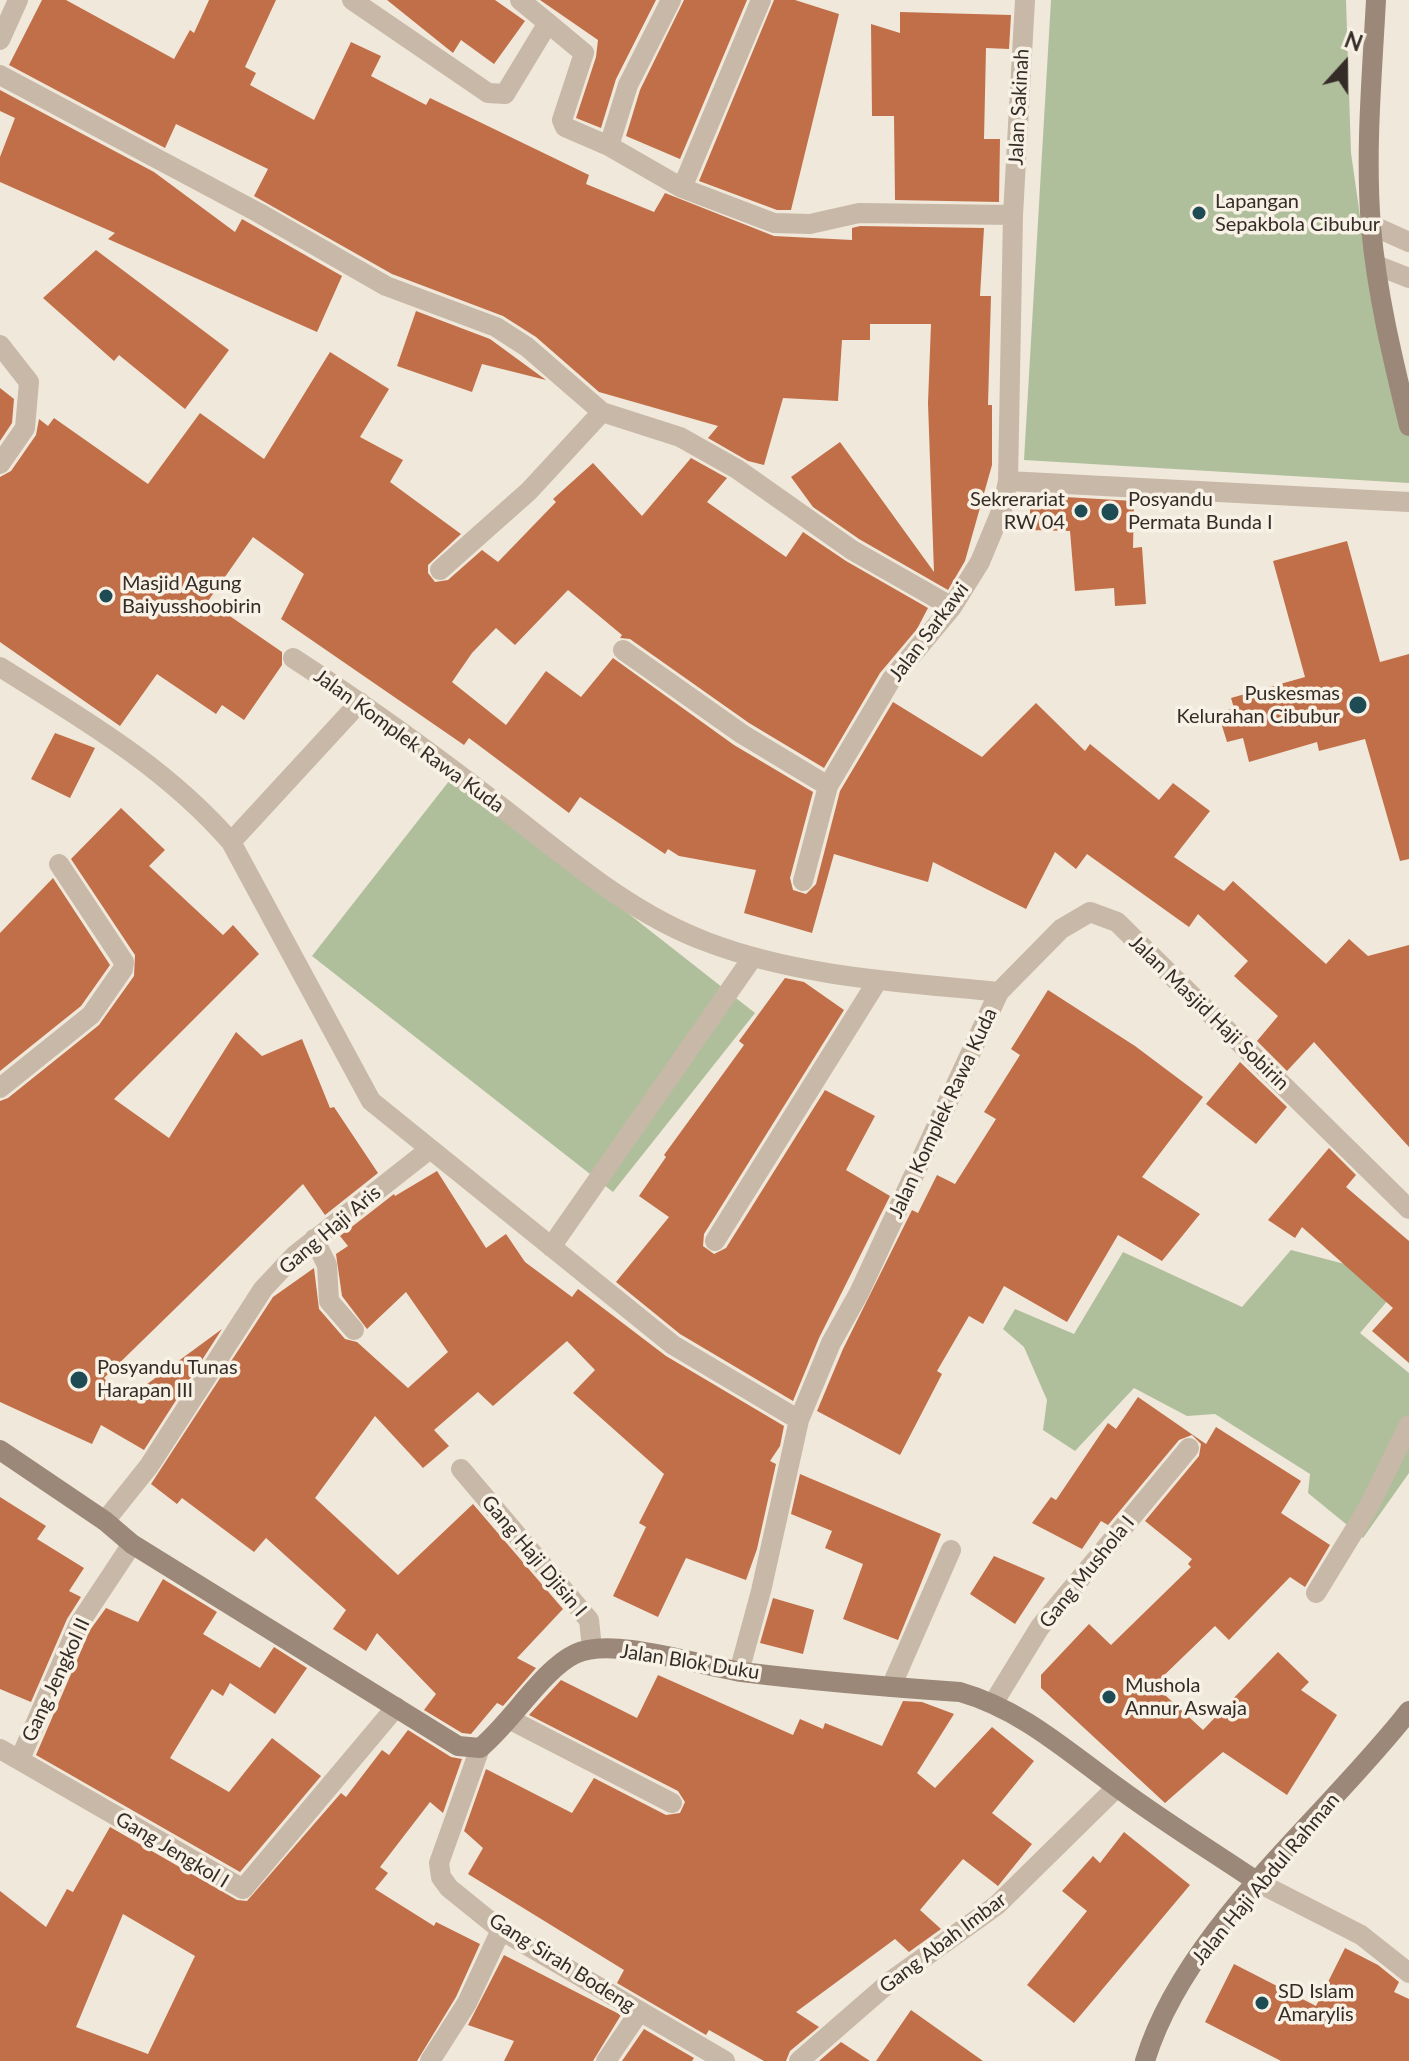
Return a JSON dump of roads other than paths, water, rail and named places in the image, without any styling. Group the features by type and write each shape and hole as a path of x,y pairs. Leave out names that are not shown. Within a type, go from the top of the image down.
{"street":[{"path":"0,40 18,0"},
{"path":"352,0 488,93 497,95 505,94 548,23"},
{"path":"520,0 584,53 562,120 565,127 609,146 682,188 774,223 810,224 859,213 1013,215"},
{"path":"609,146 628,85 671,0"},
{"path":"682,188 761,0"},
{"name":"Jalan Sakinah","path":"1008,481 1013,215 1025,0"},
{"path":"1376,0 1370,108 1371,225 1383,319 1409,426"},
{"path":"0,75 259,213 386,286 496,327 527,347 602,412 680,437 726,463 852,550 952,607"},
{"path":"1371,225 1409,242"},
{"path":"1376,265 1409,278"},
{"path":"0,345 29,382 25,428 0,464"},
{"path":"440,570 519,501 602,412"},
{"path":"1008,481 1409,502"},
{"name":"Jalan Sarkawi","path":"803,881 828,786 891,680 952,607 980,562 1002,509 1008,481"},
{"path":"623,650 742,734 828,786"},
{"name":"Jalan Komplek Rawa Kuda","path":"293,658 360,702 617,896 704,941 753,957 878,980 999,992 859,1293 831,1343 799,1420 765,1576 739,1672"},
{"path":"0,667 132,750 202,809 231,842 371,1101 673,1345 799,1420"},
{"path":"231,842 360,702"},
{"path":"0,1088 91,1015 123,969 124,962 59,864"},
{"name":"Jalan Masjid Haji Sobirin","path":"999,992 1061,929 1090,912 1117,922 1409,1209"},
{"path":"551,1247 753,957"},
{"path":"715,1241 878,980"},
{"name":"Gang Haji Aris","path":"105,1521 149,1466 263,1289 314,1239 430,1149"},
{"path":"314,1239 327,1265 329,1301 354,1330"},
{"path":"1316,1593 1368,1508 1409,1425"},
{"name":"Gang Mushola I","path":"994,1702 1040,1627 1189,1448"},
{"path":"0,1450 105,1521 132,1544 458,1746 480,1748"},
{"name":"Gang Haji Djisin I","path":"461,1469 589,1620 592,1648"},
{"name":"Gang Jengkol II","path":"0,1749 20,1759 79,1624 132,1544"},
{"path":"891,1687 951,1550"},
{"name":"Jalan Blok Duku","path":"480,1748 511,1720 554,1670 573,1654 592,1648 639,1651 739,1672 960,1692 994,1702 1017,1714 1121,1790 1259,1883"},
{"name":"Gang Jengkol I","path":"20,1759 243,1889 396,1707"},
{"name":"Jalan Haji Abdul Rahman","path":"1145,2061 1153,2035 1180,1981 1259,1883 1409,1711"},
{"path":"511,1720 672,1803"},
{"name":"Gang Sirah Bodeng","path":"480,1748 439,1863 441,1877 449,1888 501,1930 725,2061"},
{"name":"Gang Abah Imbar","path":"799,2061 891,1981 997,1905 1121,1790"},
{"path":"1259,1883 1361,1935 1409,1973"},
{"path":"430,2061 467,2003 501,1930"},
{"path":"606,2061 640,2011"}],"place":[{"name":"Lapangan Sepakbola Cibubur","path":"1199,213"},
{"name":"Sekrerariat RW 04","path":"1081,511"},
{"name":"Posyandu Permata Bunda I","path":"1110,512"},
{"name":"Masjid Agung Baiyusshoobirin","path":"106,596"},
{"name":"Puskesmas Kelurahan Cibubur","path":"1358,705"},
{"name":"Posyandu Tunas Harapan III","path":"79,1380"},
{"name":"Mushola Annur Aswaja","path":"1109,1697"},
{"name":"SD Islam Amarylis","path":"1262,2003"}]}
